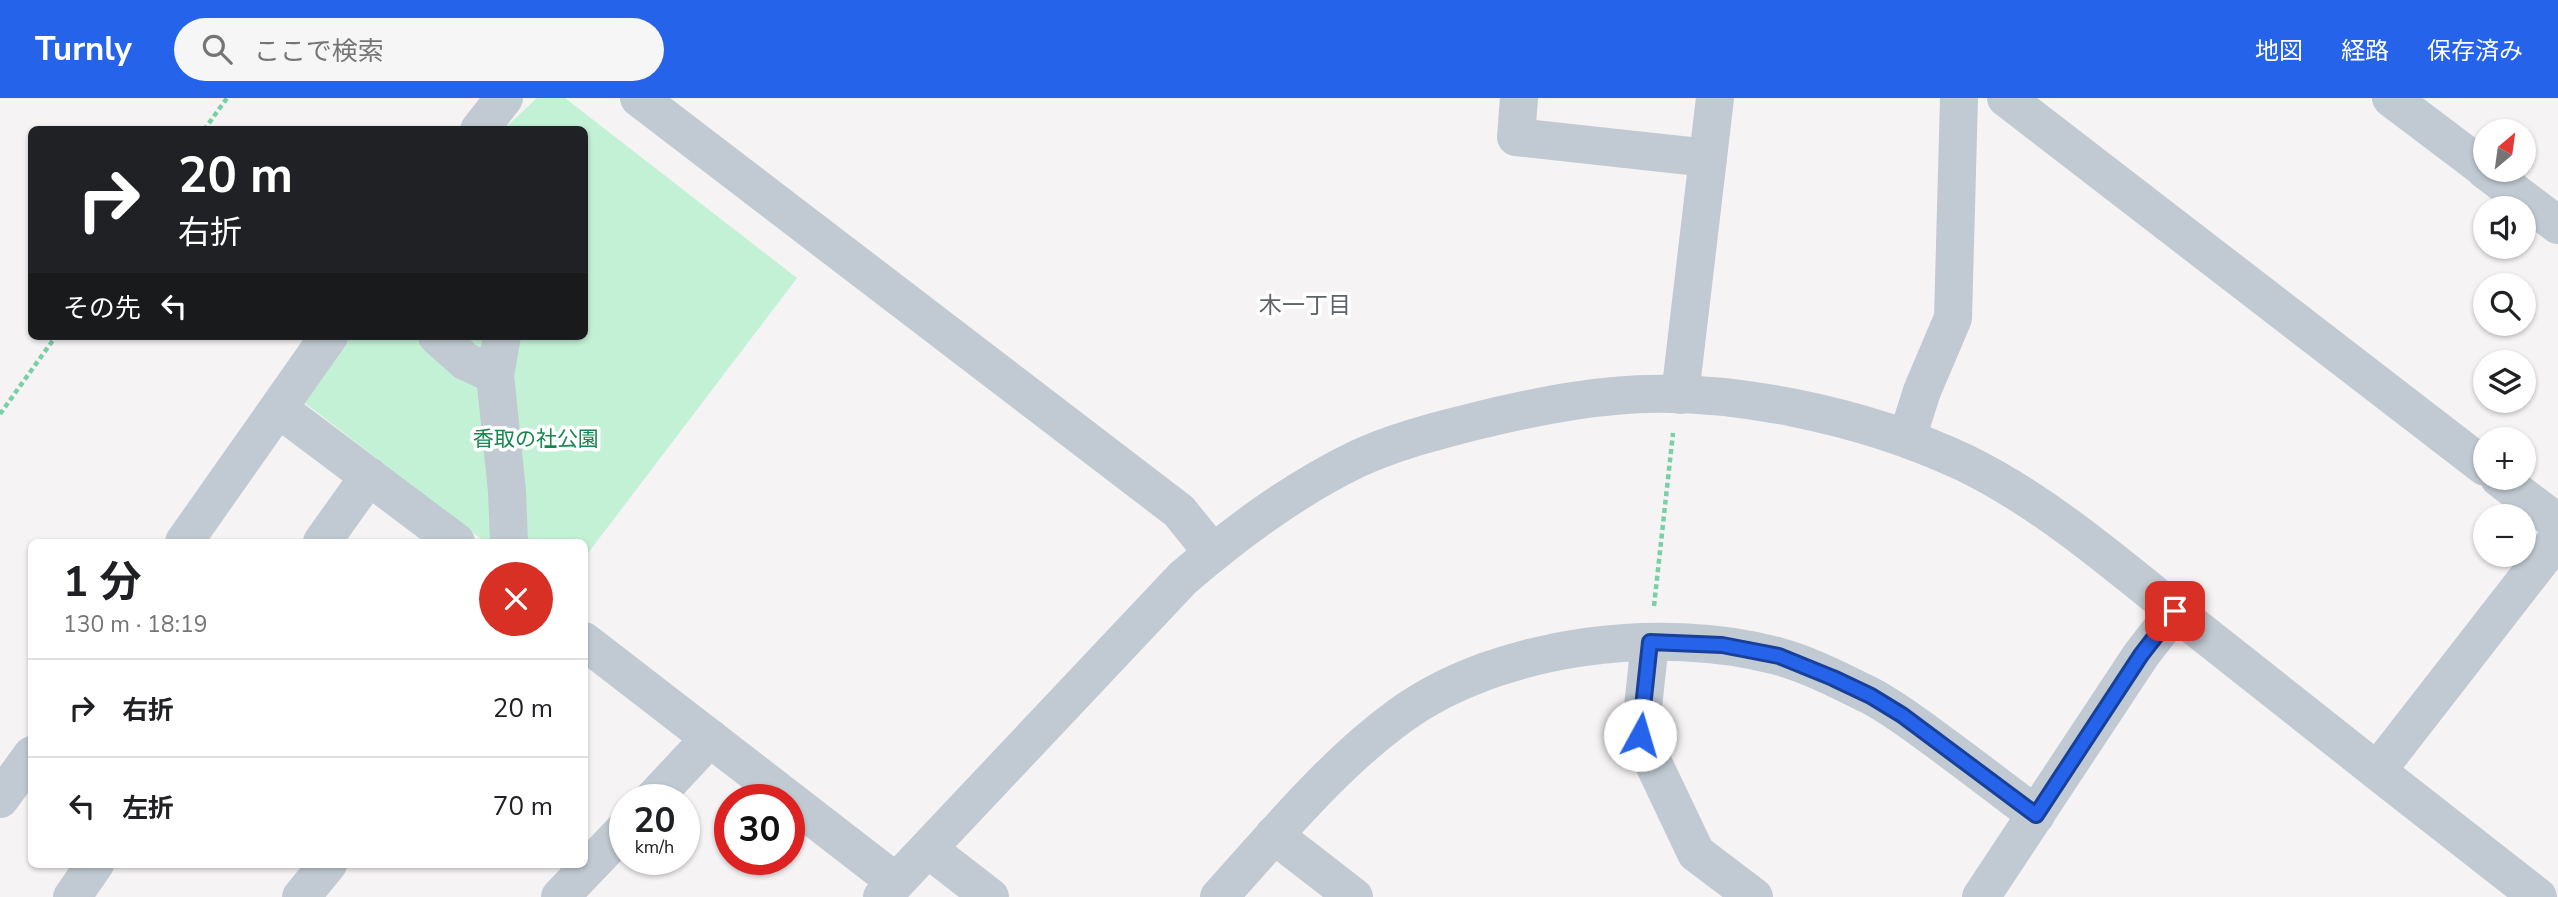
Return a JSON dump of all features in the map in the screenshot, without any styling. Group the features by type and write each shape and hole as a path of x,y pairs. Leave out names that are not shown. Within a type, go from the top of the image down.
{"street":[{"path":"482,126 504,98"},
{"path":"639,98 1179,511 1213,553"},
{"path":"1519,98 1516,137 1708,158"},
{"path":"1680,395 1715,98"},
{"path":"1907,438 1922,391 1953,318 1959,98"},
{"path":"2006,98 2473,458"},
{"path":"2391,98 2473,161"},
{"path":"2501,182 2558,225"},
{"path":"186,539 326,340"},
{"path":"442,340 466,361 495,375"},
{"path":"501,340 495,375 507,491 509,539"},
{"path":"588,644 710,738 889,890 1183,578 1291,495 1358,459 1410,438 1495,416 1616,396 1680,395 1740,400 1856,422 1907,438 1967,464 2014,491 2064,525 2175,611 2538,897"},
{"path":"279,409 452,539"},
{"path":"324,539 369,476"},
{"path":"2515,490 2558,523"},
{"path":"2377,771 2558,538"},
{"path":"1981,897 2141,655 2175,611"},
{"path":"1650,642 1640,735 1696,853 1754,897"},
{"path":"1219,897 1274,835 1357,750 1403,713 1443,690 1487,671 1545,654 1602,643 1722,645 1779,656 1871,696 1902,715 2036,815"},
{"path":"667,784 710,738"},
{"path":"0,799 28,760"},
{"path":"1274,835 1354,897"},
{"path":"588,868 609,846"},
{"path":"928,849 990,897"},
{"path":"72,897 92,868"},
{"path":"301,897 325,868"},
{"path":"560,897 588,868"}],"path":[{"path":"207,126 227,98"},
{"path":"0,414 53,340"},
{"path":"1650,642 1673,433"}],"green space":[{"name":"香取の社公園","path":"537,98 565,98 797,278 588,553 588,539 481,539 301,400 345,340 588,340 588,126 507,126"}],"district":[{"name":"木一丁目","path":"1305,305"}],"route":[{"path":"1640,735 1650,642 1722,645 1779,656 1871,696 1902,715 2036,815 2141,655 2175,611"}]}
